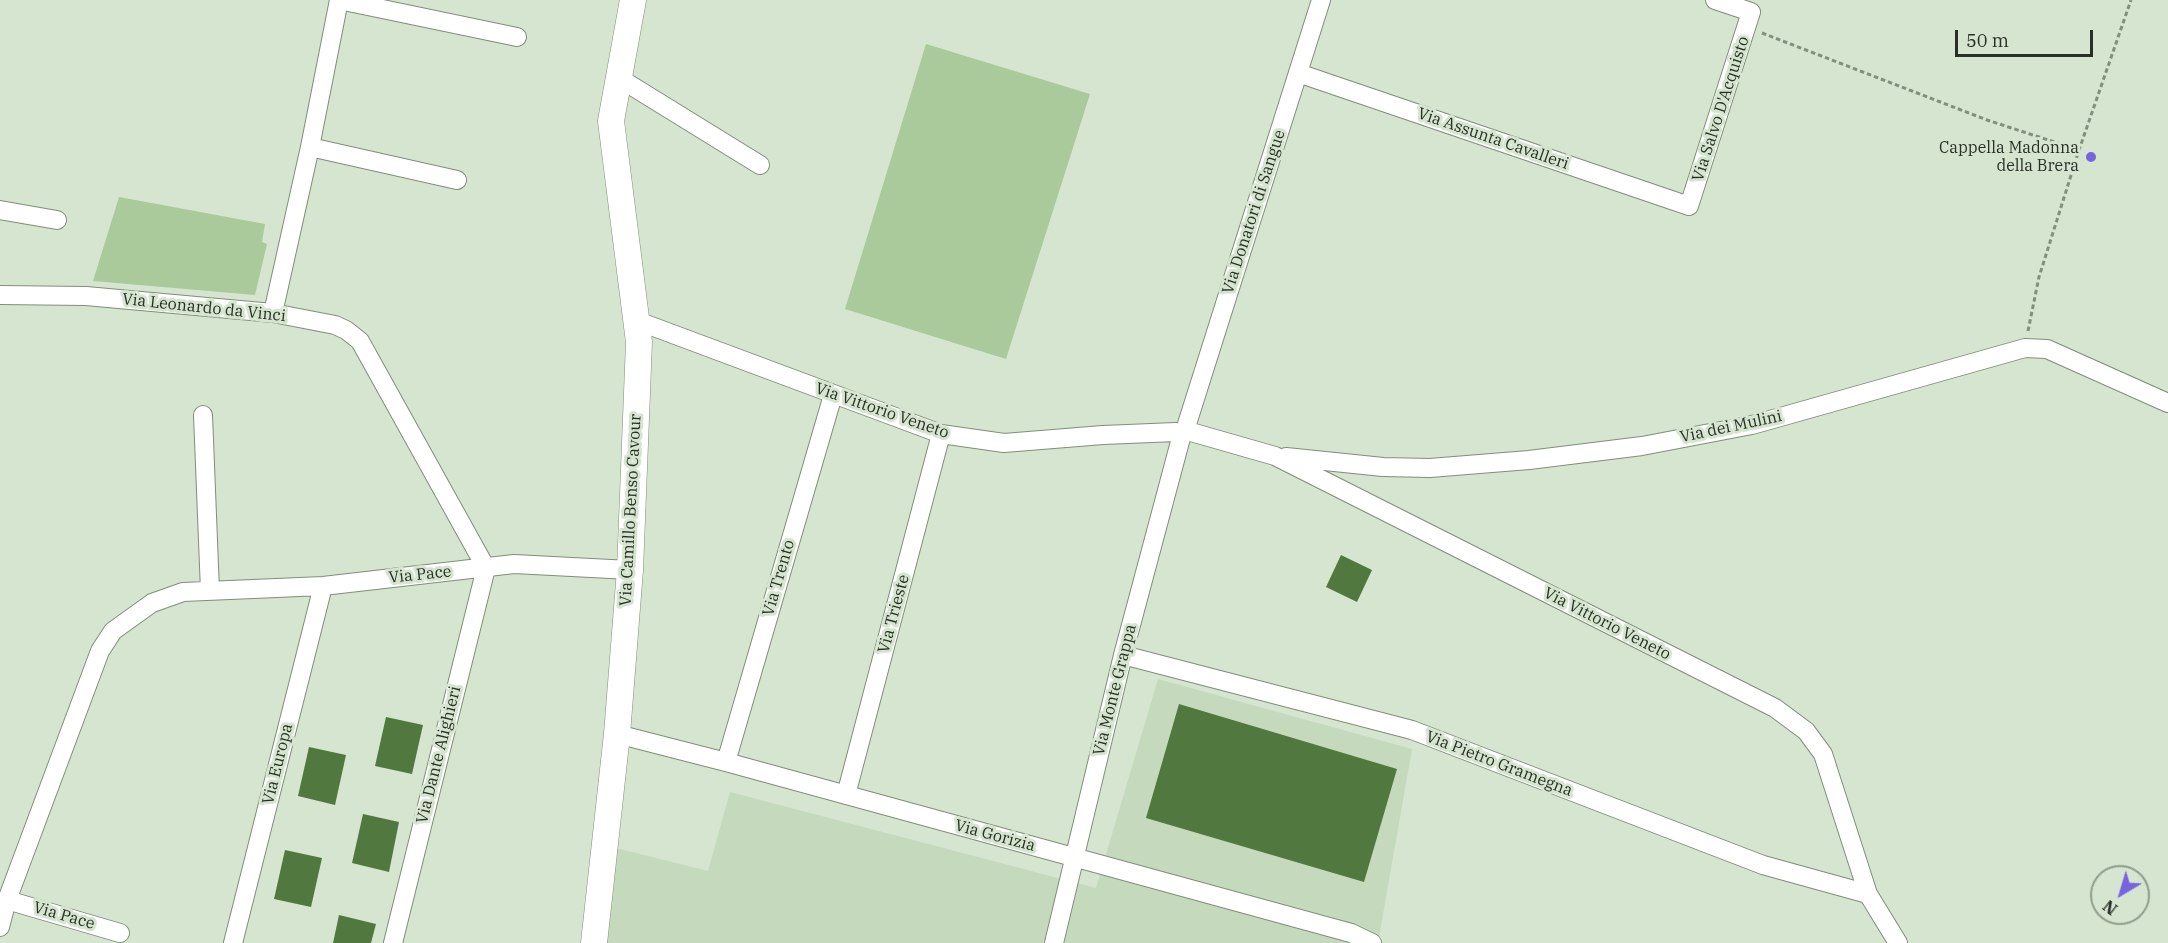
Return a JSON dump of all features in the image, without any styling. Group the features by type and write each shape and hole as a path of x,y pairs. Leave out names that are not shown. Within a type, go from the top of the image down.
{"street":[{"path":"273,313 310,147 339,0 517,37"},
{"name":"Via Camillo Benso Cavour","path":"594,943 617,734 630,570 639,342 611,121 633,0"},
{"name":"Via Donatori di Sangue","path":"1184,432 1321,0"},
{"path":"1715,0 1749,20"},
{"name":"Via Salvo D'Acquisto","path":"1689,206 1749,20"},
{"name":"Via Assunta Cavalleri","path":"1298,73 1689,206"},
{"path":"619,78 760,165"},
{"path":"310,147 457,180"},
{"path":"0,210 57,220"},
{"name":"Via Leonardo da Vinci","path":"0,295 86,296 273,313 335,325 346,330 360,341 486,568"},
{"name":"Via Vittorio Veneto","path":"635,320 941,434 1004,443 1103,435 1184,432 1275,456 1774,708 1806,731 1823,754 1868,894 1898,943"},
{"name":"Via dei Mulini","path":"1275,456 1383,467 1430,468 1529,460 1642,446 1752,425 2025,348 2047,350 2168,403"},
{"name":"Via Trento","path":"726,762 833,395"},
{"path":"203,414 210,591"},
{"name":"Via Monte Grappa","path":"1054,943 1123,655 1184,432"},
{"name":"Via Trieste","path":"846,795 941,434"},
{"name":"Via Pace","path":"0,927 7,900 100,651 113,631 152,603 183,592 323,586 514,564 630,570"},
{"name":"Via Dante Alighieri","path":"393,943 486,568"},
{"name":"Via Europa","path":"233,943 323,586"},
{"name":"Via Pietro Gramegna","path":"1123,655 1412,730 1763,865 1868,894"},
{"name":"Via Gorizia","path":"617,734 1351,933 1372,943"},
{"name":"Via Pace","path":"7,900 120,933"}],"path":[{"path":"2025,348 2039,277 2079,150 2131,0"},
{"path":"1749,20 1987,120 2079,150"}],"shaded area":[{"path":"926,44 1090,94 1006,359 845,309"},
{"path":"119,197 265,224 262,242 267,244 255,295 93,281"},
{"path":"1158,679 1412,749 1378,943 606,943 616,848 708,871 730,792 1096,888"}],"building":[{"path":"1341,555 1372,570 1357,602 1326,587"},
{"path":"1179,704 1397,769 1364,882 1146,818"},
{"path":"386,717 423,725 412,774 375,766"},
{"path":"309,747 346,755 335,805 298,796"},
{"path":"363,814 399,822 389,872 352,863"},
{"path":"285,850 322,858 311,907 274,899"},
{"path":"339,915 376,924 371,943 333,943"}],"place":[{"name":"Cappella Madonna della Brera","path":"2091,157"}]}
